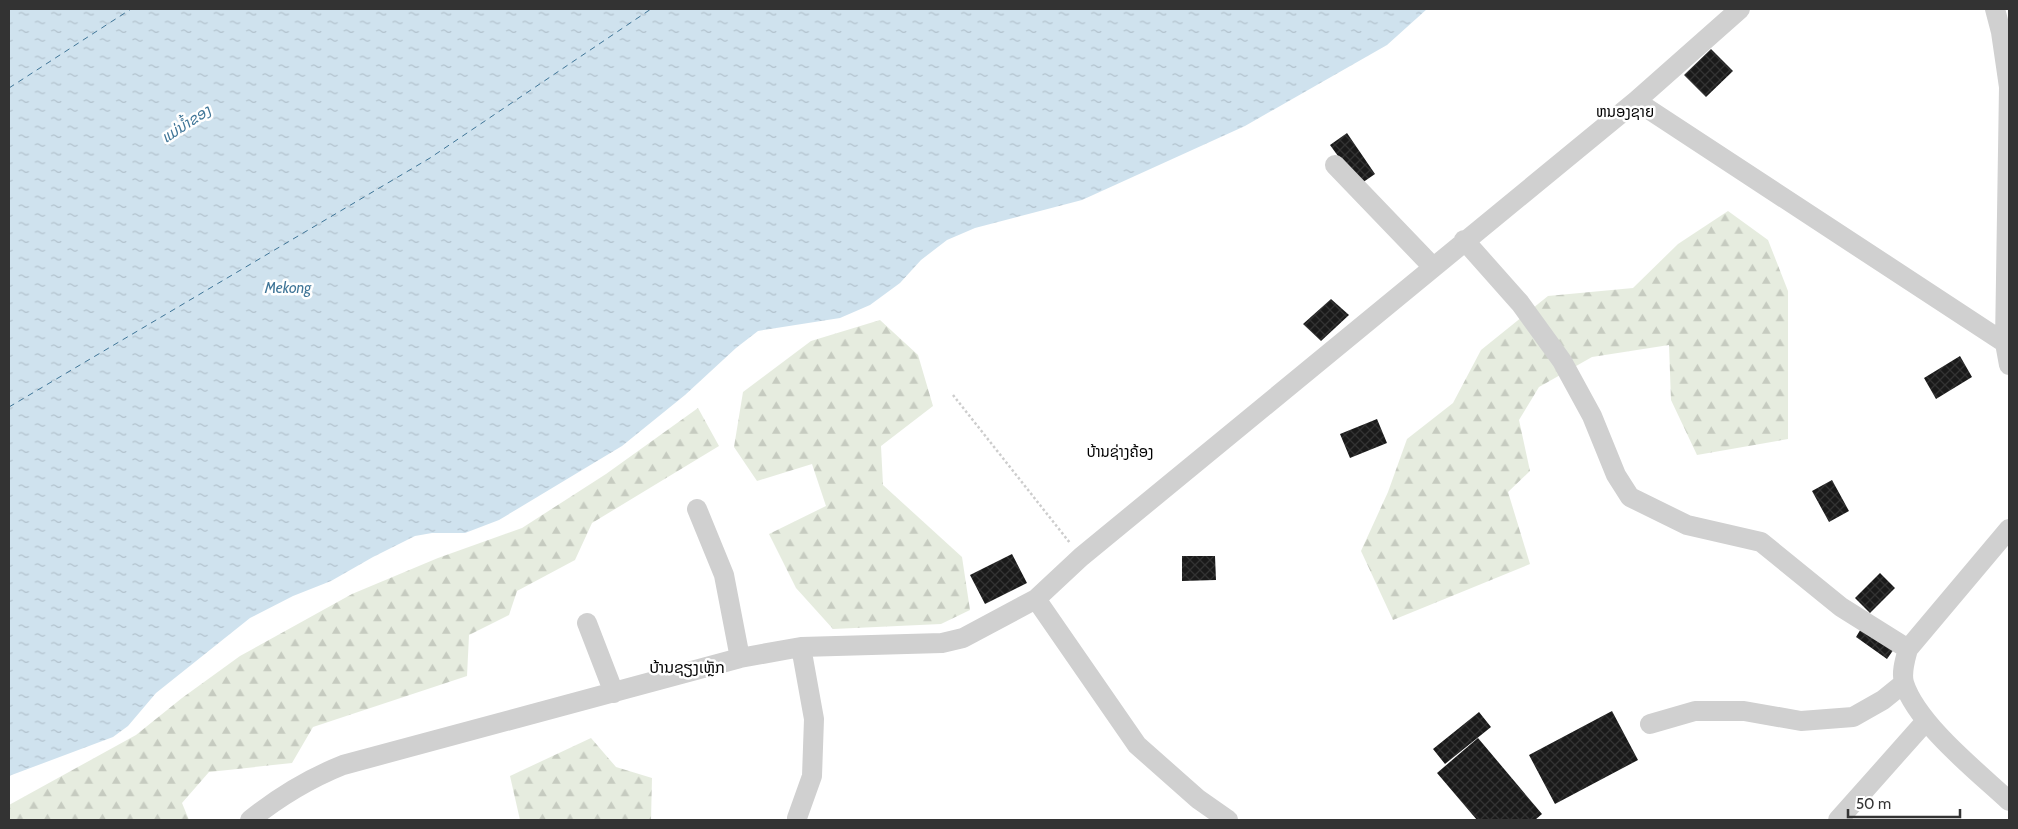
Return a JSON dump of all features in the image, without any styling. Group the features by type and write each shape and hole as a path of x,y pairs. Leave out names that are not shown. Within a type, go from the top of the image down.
{"street":[{"path":"250,820 282,795 312,777 344,765 740,658 801,647 942,643 963,638 1036,599 1081,557 1432,266 1636,101 1740,9"},
{"path":"1995,9 2002,32 2008,87 2008,320 2005,343 2009,365"},
{"path":"1636,101 2005,343"},
{"path":"1335,165 1432,266"},
{"path":"1464,240 1520,303 1562,361 1592,416 1616,475 1630,497 1687,525 1761,542 1841,607 1908,649"},
{"path":"697,509 724,575 740,658"},
{"path":"2009,529 1908,649 1903,674 1904,683 1926,721 2009,801"},
{"path":"1036,599 1137,745 1198,799 1228,820"},
{"path":"586,623 614,693"},
{"path":"797,818 812,776 814,719 801,647"},
{"path":"1650,724 1695,711 1744,711 1801,721 1853,717 1883,700 1904,683"},
{"path":"1838,820 1926,721"}],"path":[{"path":"953,395 1081,557"}],"green space":[{"path":"1728,211 1768,240 1788,291 1788,439 1697,455 1671,400 1669,345 1592,357 1539,387 1519,420 1530,471 1508,492 1530,564 1393,620 1361,551 1388,492 1407,439 1453,403 1481,350 1548,296 1633,288 1678,244"},
{"path":"880,320 918,355 933,406 881,446 883,485 962,557 970,610 941,624 833,629 796,588 769,534 826,506 812,464 757,481 734,447 743,392 811,341"},
{"path":"698,408 719,446 592,523 575,560 517,591 509,615 469,635 467,676 313,727 292,763 209,772 182,803 189,820 9,820 9,805 136,735 182,698 240,656 352,594 438,558 522,528 606,474"},
{"path":"591,738 616,767 652,778 651,820 520,820 510,776"}],"water":[{"name":"Mekong","path":"9,9 1427,9 1387,45 1245,126 1082,200 975,228 947,240 921,260 900,283 870,305 840,318 758,331 736,348 685,395 622,446 499,520 465,533 432,533 415,536 331,581 293,596 250,618 156,693 128,726 113,737 9,776"}],"building":[{"path":"1711,49 1733,71 1706,97 1684,75"},
{"path":"1347,133 1375,174 1359,185 1330,145"},
{"path":"1331,299 1349,315 1321,341 1303,324"},
{"path":"1960,356 1972,377 1936,399 1924,378"},
{"path":"1377,419 1387,443 1350,458 1340,434"},
{"path":"1832,480 1849,511 1829,522 1812,491"},
{"path":"1012,554 1027,583 985,604 970,575"},
{"path":"1182,556 1215,556 1216,580 1182,581"},
{"path":"1880,573 1895,588 1870,613 1855,598"},
{"path":"1862,627 1894,649 1887,659 1856,637"},
{"path":"1612,711 1638,760 1555,804 1529,755"},
{"path":"1479,712 1491,727 1445,764 1433,749"},
{"path":"1478,738 1542,814 1535,820 1477,820 1437,773"}],"ferry route":[{"path":"9,88 131,9"},
{"path":"9,407 430,158 651,9"}],"district":[{"name":"ຫນອງຊາຍ","path":"1625,112"},
{"name":"ບ້ານຊ່າງຄ້ອງ","path":"1120,452"},
{"name":"ບ້ານຊຽງເຫຼັກ","path":"687,667"}],"water label":[{"name":"ແມ່ນ້ຳຂອງ","path":"186,124"}]}
